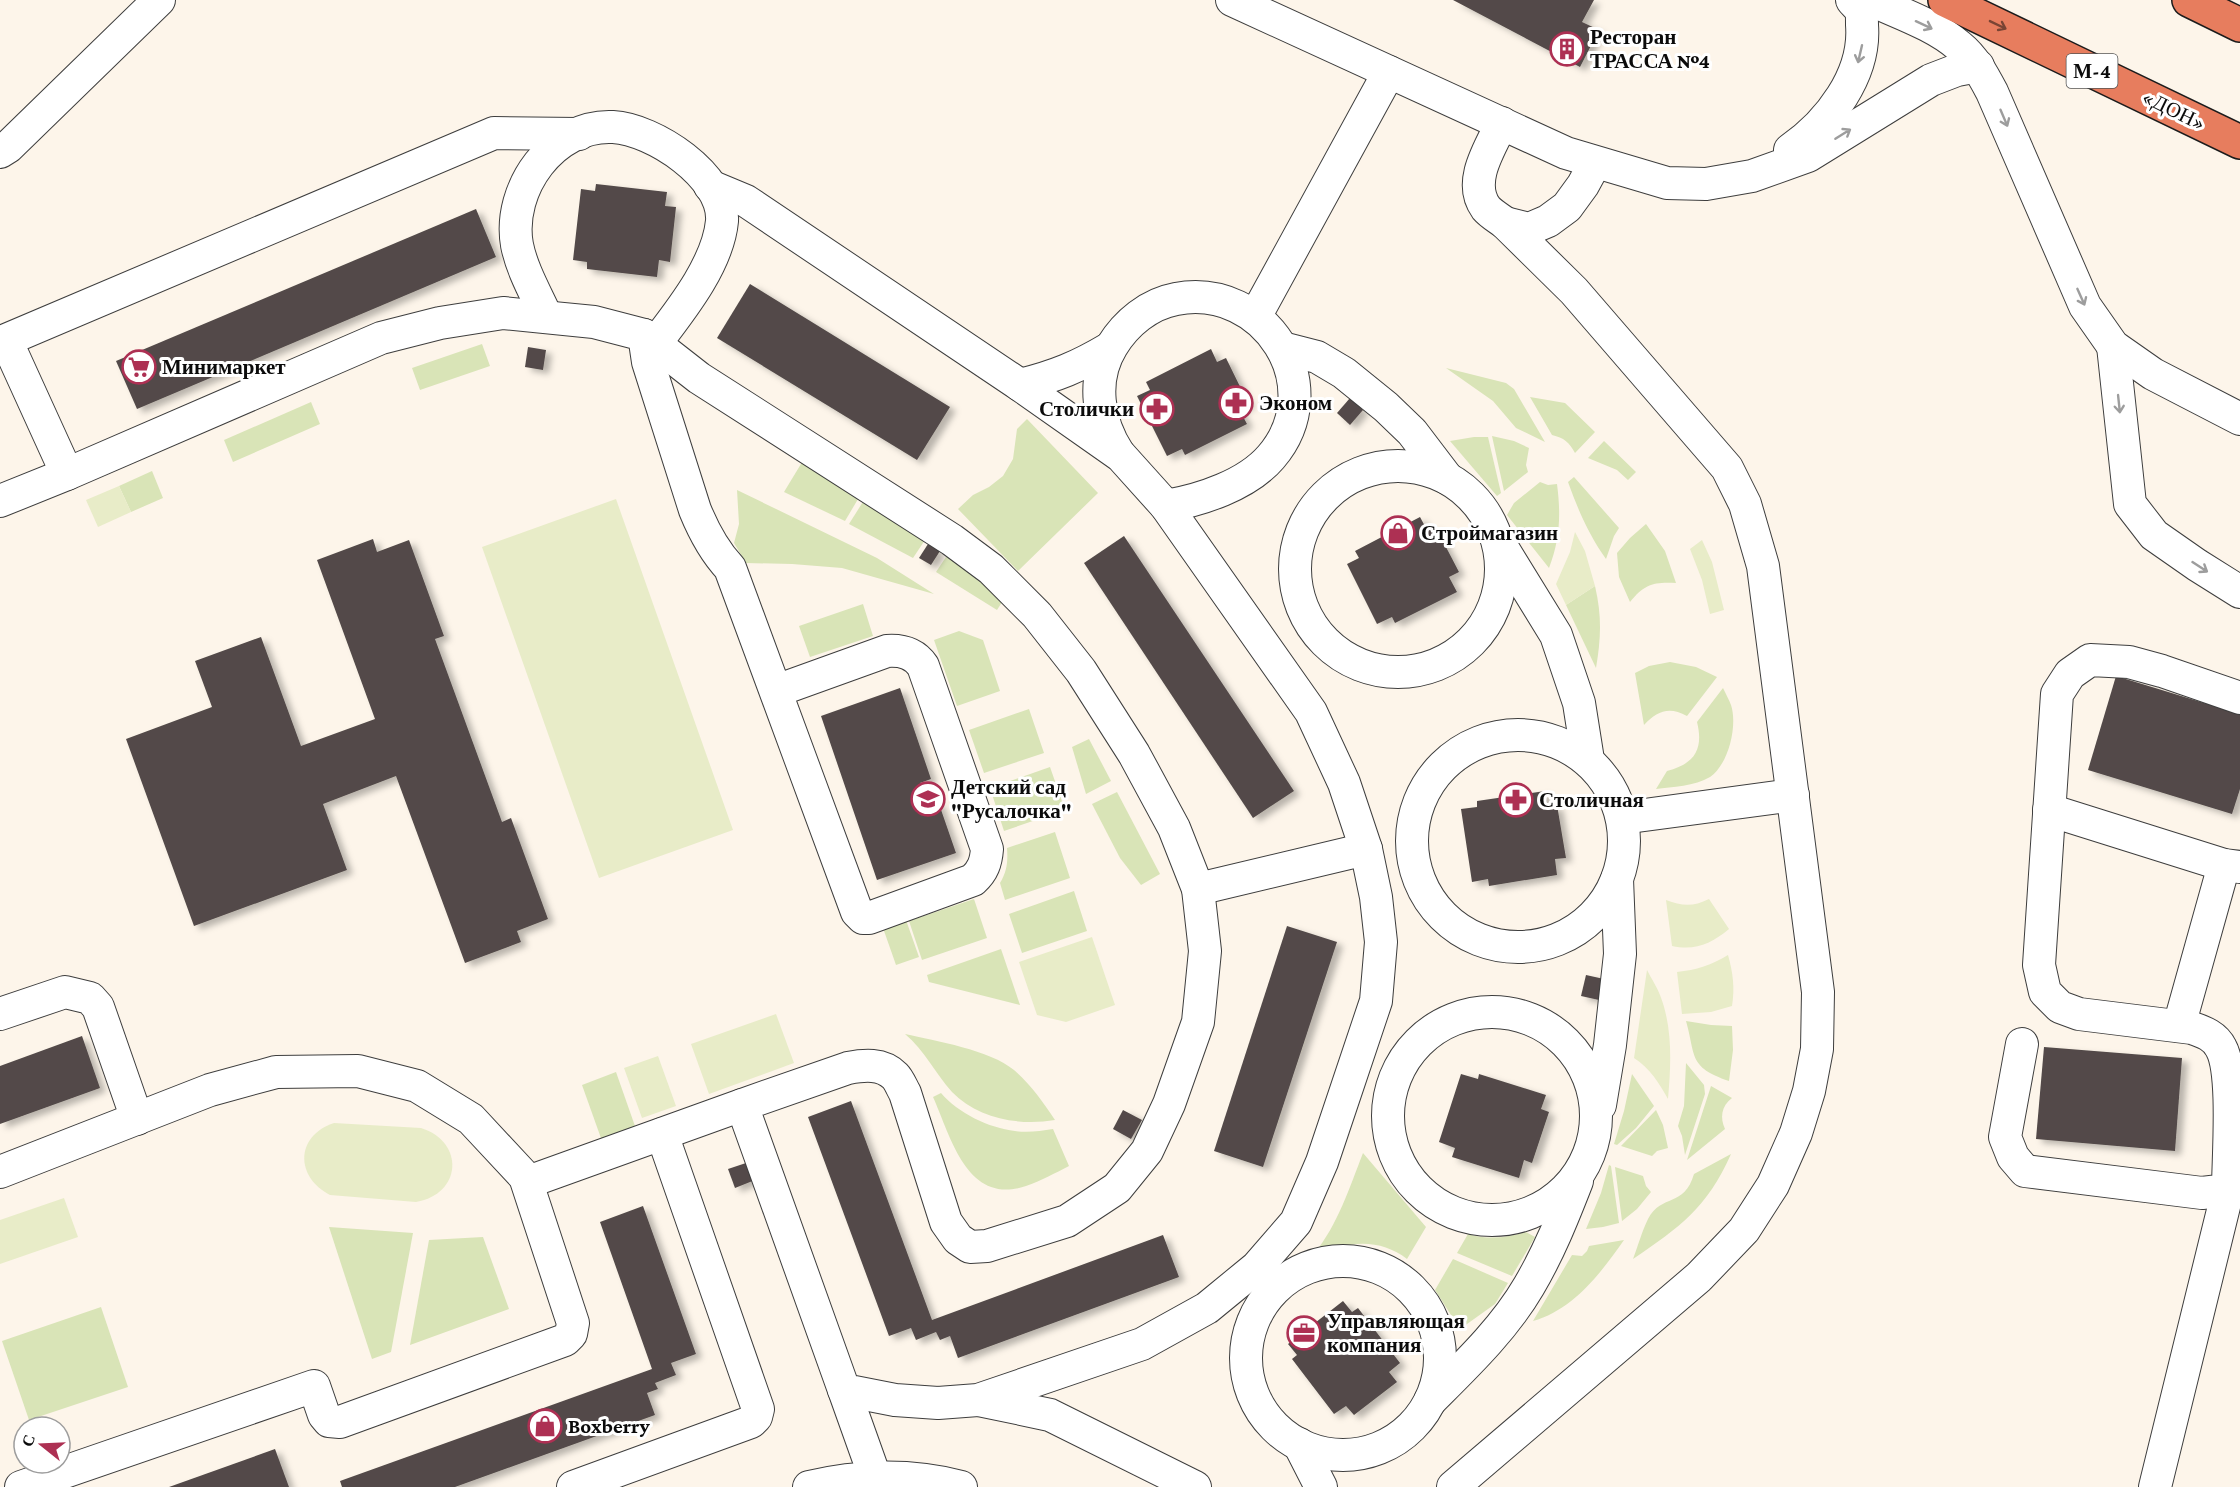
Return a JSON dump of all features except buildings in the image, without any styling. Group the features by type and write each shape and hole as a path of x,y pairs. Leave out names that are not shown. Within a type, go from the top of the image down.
{"highway":[{"name":"«ДОН»","path":"1945,0 2240,142"},
{"path":"2189,0 2240,25"}],"street":[{"path":"0,152 8,147 159,0"},
{"path":"1232,0 1566,153 1667,183 1706,184 1752,176 1808,156 1931,80 1957,70 1978,66"},
{"path":"1752,176 1803,141 1831,111 1856,72 1863,39 1861,11 1852,0"},
{"path":"1870,0 1935,30 1959,45 1978,66 1992,92 2085,306 2113,346 2153,375 2240,419"},
{"path":"1255,317 1389,72"},
{"path":"1453,1487 1699,1277 1744,1230 1773,1185 1799,1122 1809,1091 1817,1048 1818,992 1763,566 1745,504 1726,468 1574,291 1505,223 1487,209 1477,188 1483,164 1502,123"},
{"path":"546,316 519,253 515,228 517,212 527,180 537,166 549,153 579,134 613,127 651,138 684,158 710,186 720,203 722,221 714,252 688,297 650,339 648,363 695,510 704,533 730,568 859,915 869,918 973,880 979,875 984,867 987,849 919,660 898,650 887,651 776,691"},
{"path":"67,474 3,342 494,133 579,134"},
{"path":"1574,291 1560,251 1560,228 1567,207 1595,163"},
{"path":"710,186 746,201 1020,385 1121,456"},
{"path":"1505,223 1529,229 1548,221 1567,207"},
{"path":"844,1390 895,1400 938,1403 978,1400 1142,1344 1207,1308 1257,1267 1296,1222 1322,1162 1376,1001 1381,942 1376,897 1366,849 1344,783 1311,712 1166,506 1121,456 1110,440 1099,404 1099,384 1110,348 1135,318 1168,300 1206,297 1225,301 1243,308 1255,317 1272,332 1282,348 1292,375 1294,404 1290,423 1272,456 1258,470 1242,480 1195,501 1166,506"},
{"path":"0,501 381,338 440,322 502,313 594,322 650,339 699,378 952,540 991,569 1037,615 1081,671 1134,754 1174,828 1198,889 1205,951 1198,1022 1169,1104 1147,1150 1117,1188 1067,1221 987,1246 970,1246 958,1239 946,1222 905,1093 895,1076 879,1066 864,1065 848,1068 528,1182"},
{"path":"2113,346 2130,504 2154,535 2240,592"},
{"path":"1020,385 1054,376 1110,348"},
{"path":"1282,348 1317,357 1344,373 1386,407 1412,432 1447,478"},
{"path":"1497,539 1501,559 1501,579 1497,599 1489,618 1478,635 1463,649 1447,661 1428,668 1388,673 1368,669 1349,661 1332,650 1318,635 1306,618 1299,599 1295,579 1295,559 1299,539 1307,520 1332,489 1368,470 1388,466 1408,466 1428,470 1447,478 1463,489 1478,504 1556,635 1579,703 1588,760"},
{"path":"2155,1487 2228,1190 2228,1071 2221,1047 2208,1033 2179,1026 2079,1014 2060,1008 2045,992 2039,965 2057,694 2070,674 2090,660 2129,662 2240,698"},
{"path":"1508,735 1530,735 1550,739 1570,748 1588,760 1603,776 1614,795 1622,818 1623,858 1617,879 1607,898 1594,915 1577,929 1537,946 1496,945 1461,931 1445,919 1432,904 1415,869 1412,829 1425,790 1444,765 1468,747 1487,739 1508,735"},
{"path":"1622,818 1793,795"},
{"path":"2049,810 2232,866 2179,1026"},
{"path":"1198,889 1366,849"},
{"path":"1429,1401 1436,1384 1439,1365 1439,1346 1435,1327 1416,1294 1395,1276 1369,1264 1341,1261 1313,1265 1295,1273 1267,1298 1253,1322 1246,1350 1247,1369 1258,1405 1269,1421 1283,1434 1316,1451 1335,1454 1354,1454 1373,1450 1406,1431 1429,1401 1484,1347 1528,1287 1558,1229 1591,1149 1610,1045 1620,954 1617,879"},
{"path":"0,1014 65,992 90,998 98,1007 137,1119"},
{"path":"1582,1168 1570,1185 1538,1210 1519,1217 1499,1220 1458,1215 1423,1194 1399,1162 1388,1123 1389,1102 1394,1082 1402,1063 1414,1047 1446,1022 1466,1015 1506,1012 1526,1017 1545,1026 1575,1052 1586,1070 1593,1089 1596,1130"},
{"path":"2022,1044 2005,1137 2013,1157 2025,1171 2202,1193 2228,1190"},
{"path":"0,1172 210,1090 276,1072 358,1071 417,1086 471,1119 528,1182 573,1323 571,1334 565,1340 340,1422 329,1421 324,1415 314,1386 21,1487"},
{"path":"742,1105 875,1477"},
{"path":"573,1487 751,1422 756,1417 758,1409 662,1134"},
{"path":"978,1400 1050,1415 1195,1487"},
{"path":"1299,1444 1321,1487"},
{"path":"809,1487 875,1477 915,1479 961,1487"}],"green space":[{"path":"482,344 490,366 420,390 412,368"},
{"path":"1446,368 1506,383 1514,389 1545,442 1516,428 1493,401"},
{"path":"1530,397 1565,403 1595,432 1575,453 1566,441 1552,435"},
{"path":"311,402 320,424 233,462 224,440"},
{"path":"1027,419 1098,493 1018,571 958,509 973,495 989,487 1003,476 1013,459 1017,429"},
{"path":"1492,436 1514,441 1529,448 1526,465 1528,472 1504,491"},
{"path":"1488,437 1501,493 1497,496 1450,441"},
{"path":"1604,441 1636,472 1628,480 1617,470 1588,458"},
{"path":"804,459 861,494 845,521 784,492"},
{"path":"152,471 163,498 131,512 119,486"},
{"path":"1574,477 1619,528 1606,559 1589,531 1568,482"},
{"path":"1540,482 1548,485 1557,484 1559,516 1557,537 1549,568 1507,515 1514,503"},
{"path":"119,486 131,512 98,527 86,500"},
{"path":"737,490 877,558 934,594 842,568 746,563 734,543 739,524"},
{"path":"866,497 925,540 913,558 849,524"},
{"path":"616,499 733,830 599,878 482,547"},
{"path":"1646,524 1665,551 1676,583 1650,585 1640,591 1630,602 1619,577 1617,553"},
{"path":"1575,532 1585,551 1595,586 1566,605 1556,584 1570,552"},
{"path":"1702,540 1712,562 1724,610 1710,614 1702,580 1690,549"},
{"path":"948,554 1004,599 997,610 936,572"},
{"path":"1595,586 1600,627 1596,668 1566,605"},
{"path":"863,604 873,636 810,657 799,626"},
{"path":"959,631 983,640 1000,691 957,706 934,640"},
{"path":"1670,662 1696,667 1717,677 1687,716 1675,711 1659,713 1644,725 1635,673 1649,666"},
{"path":"1723,688 1731,705 1733,723 1730,744 1722,764 1704,780 1683,786 1656,789 1667,771 1684,764 1695,754 1699,740 1697,722"},
{"path":"1029,709 1044,753 984,773 969,730"},
{"path":"1089,739 1111,781 1086,794 1072,747"},
{"path":"1050,767 1065,810 1004,831 990,788"},
{"path":"1117,792 1160,874 1141,885 1120,858 1092,804"},
{"path":"1055,832 1070,878 1005,900 1000,883 1006,866 1007,848"},
{"path":"1074,891 1087,931 1022,953 1009,914"},
{"path":"974,899 987,938 922,960 909,921"},
{"path":"1709,899 1729,929 1716,939 1702,945 1688,948 1672,946 1666,900 1688,905"},
{"path":"906,920 919,957 896,965 883,928"},
{"path":"1092,937 1115,1005 1066,1022 1037,1015 1019,962"},
{"path":"1001,949 1020,1005 929,982 927,975"},
{"path":"1728,955 1733,980 1732,1006 1711,1012 1682,1014 1677,972 1716,962"},
{"path":"1647,970 1660,995 1667,1020 1670,1060 1668,1099 1649,1071 1634,1058"},
{"path":"776,1014 794,1063 709,1094 691,1044"},
{"path":"1686,1021 1732,1026 1733,1050 1729,1081 1706,1071 1700,1065 1693,1052"},
{"path":"905,1034 962,1047 1004,1063 1026,1082 1055,1120 1014,1121 974,1109 952,1092"},
{"path":"658,1056 676,1106 642,1118 624,1068"},
{"path":"1686,1063 1704,1085 1705,1094 1685,1155 1678,1126 1684,1106"},
{"path":"616,1072 636,1129 602,1141 582,1085"},
{"path":"1632,1074 1654,1106 1636,1128 1617,1145 1614,1144"},
{"path":"1711,1086 1732,1098 1723,1112 1722,1121 1725,1129 1687,1160"},
{"path":"941,1093 965,1113 995,1127 1025,1132 1053,1129 1069,1166 1026,1186 1006,1190 989,1186 975,1177 955,1148 933,1097"},
{"path":"1656,1110 1663,1125 1668,1148 1657,1151 1652,1156 1621,1146"},
{"path":"334,1123 421,1128 435,1135 445,1144 451,1155 452,1167 449,1179 442,1189 431,1197 416,1202 330,1195 310,1178 304,1157 306,1147 312,1137 321,1129"},
{"path":"1363,1153 1426,1227 1407,1259 1386,1248 1363,1244 1340,1247 1319,1258 1314,1254 1330,1231"},
{"path":"1731,1154 1712,1189 1691,1215 1665,1237 1633,1259 1648,1219 1654,1211 1685,1192 1694,1174"},
{"path":"1609,1165 1611,1166 1619,1223 1586,1229 1601,1193"},
{"path":"1615,1167 1643,1176 1651,1192 1637,1209 1622,1221"},
{"path":"64,1198 78,1237 0,1264 0,1220"},
{"path":"329,1227 413,1233 391,1352 372,1359"},
{"path":"1526,1232 1535,1237 1512,1276 1457,1253 1468,1234 1497,1237"},
{"path":"483,1237 509,1309 410,1345 429,1240"},
{"path":"1624,1240 1585,1289 1561,1308 1533,1321 1572,1255 1582,1256 1589,1246"},
{"path":"1453,1259 1508,1283 1495,1304 1460,1329 1435,1290"},
{"path":"101,1307 128,1387 44,1415 27,1415 2,1341"}],"place":[{"name":"Ресторан ТРАССА №4","path":"1567,49"},
{"name":"Минимаркет","path":"139,367"},
{"name":"Эконом","path":"1236,403"},
{"name":"Столички","path":"1157,409"},
{"name":"Строймагазин","path":"1398,533"},
{"name":"Детский сад \"Русалочка\"","path":"928,799"},
{"name":"Столичная","path":"1516,800"},
{"name":"Управляющая компания","path":"1304,1333"},
{"name":"Boxberry","path":"545,1426"}]}
